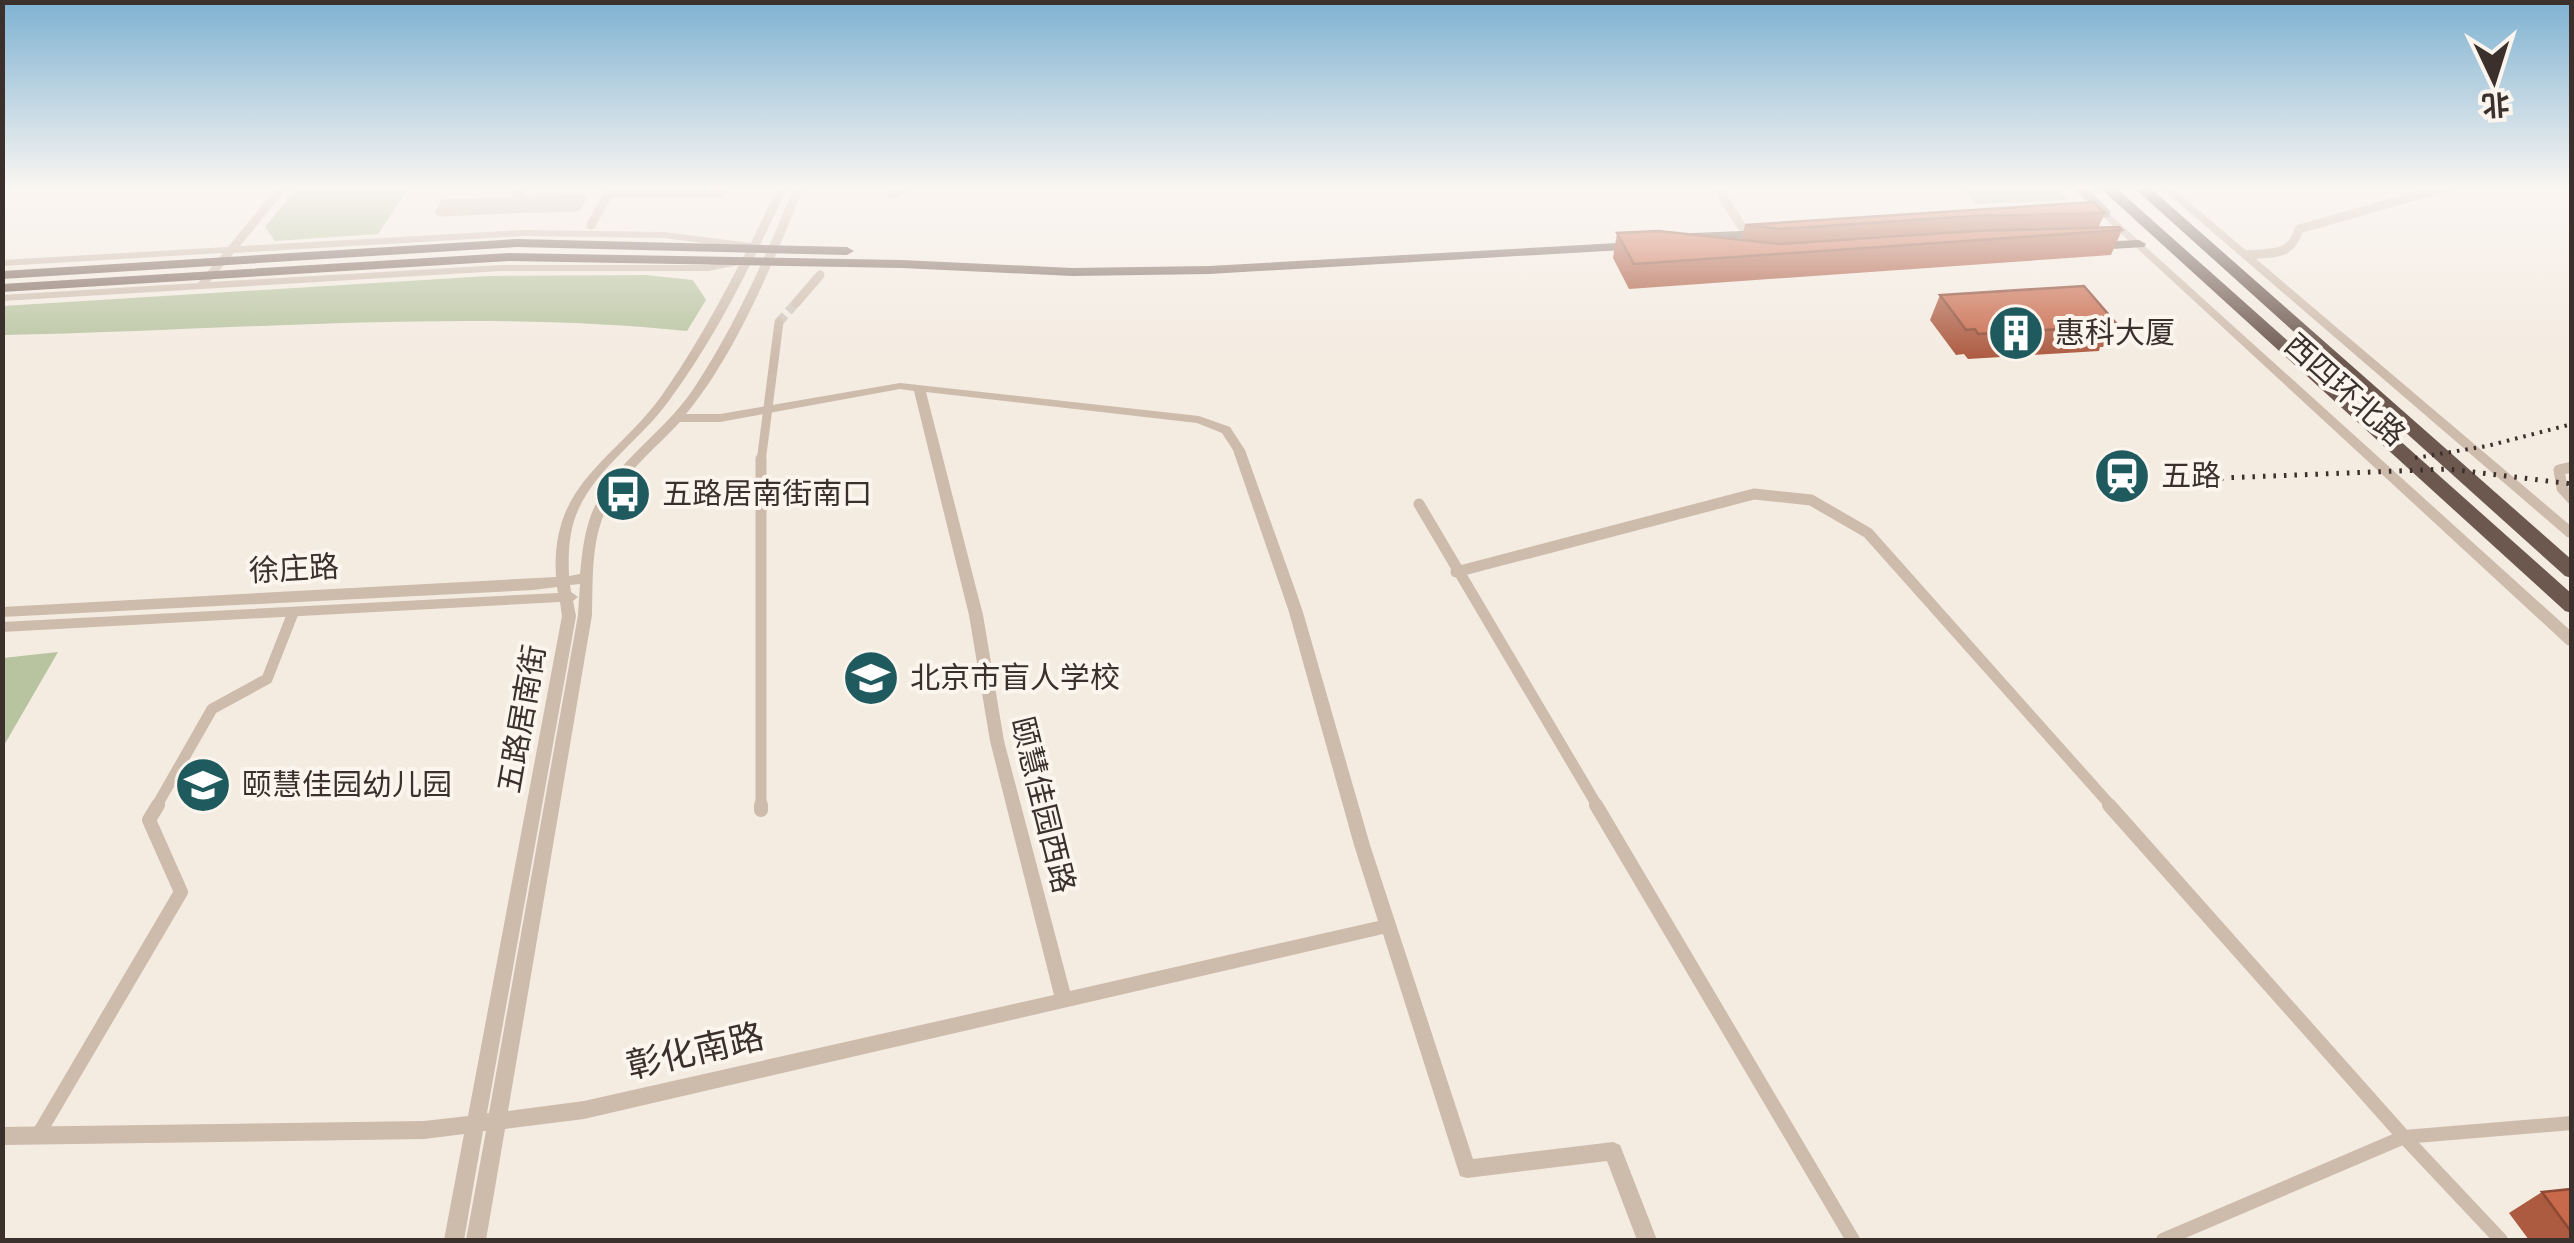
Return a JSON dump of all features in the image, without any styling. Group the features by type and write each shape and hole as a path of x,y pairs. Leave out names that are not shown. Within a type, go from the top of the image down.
{"highway":[{"name":"西四环北路","path":"2169,244 2572,606"},
{"name":"西四环北路","path":"2204,244 2572,570"}],"main road":[{"path":"518,244 752,254"},
{"path":"2,275 227,255 518,244"},
{"path":"2,288 206,280 509,257 772,254 1072,272 1209,270 1602,244"},
{"path":"1675,244 1693,252"},
{"path":"2088,246 2139,244"}],"street":[{"path":"2,298 206,280 236,244"},
{"name":"五路居南街","path":"454,1240 568,616 560,558 576,502 663,400 757,244"},
{"name":"五路居南街","path":"476,1240 595,526 603,504 678,418 730,337 776,244"},
{"name":"西四环北路","path":"2139,244 2572,640"},
{"name":"西四环北路","path":"2233,244 2572,534"},
{"path":"2246,255 2288,250 2295,244"},
{"path":"2,263 227,255"},
{"path":"796,303 820,274"},
{"path":"761,810 762,453 779,322"},
{"path":"678,418 720,418 900,386 1199,420 1226,430 1239,450 1296,612 1388,926 1468,1169 1613,1150 1646,1240"},
{"name":"颐慧佳园西路","path":"919,389 976,616 997,742 1064,1000"},
{"path":"2572,467 2559,470 2562,488 2572,498"},
{"path":"1456,572 1754,494 1810,500 1868,533 2404,1138 2500,1240"},
{"path":"1419,504 1853,1240"},
{"name":"徐庄路","path":"2,627 292,613 587,587"},
{"name":"徐庄路","path":"2,612 564,590"},
{"path":"38,1135 180,892 149,820 212,710 267,679 292,613"},
{"name":"彰化南路","path":"2,1136 476,1126 584,1110 1388,926"},
{"path":"2162,1240 2404,1138 2572,1123"}],"green space":[{"path":"646,275 693,280 706,300 687,331 603,324 432,321 3,335 3,306 488,276"},
{"path":"58,652 3,747 3,658"}],"building":[{"path":"1623,244 1921,244 1634,264"},
{"path":"2084,286 2115,322 2108,322 2111,326 1978,334 1975,329 1966,330 1940,295"},
{"path":"2572,1189 2572,1233 2542,1192"}],"tunnel":[{"path":"779,322 796,303"}],"railway":[{"path":"2415,458 2487,446 2572,424"},
{"path":"2221,478 2448,469 2572,484"}],"place":[{"name":"惠科大厦","path":"2016,333"},
{"name":"五路","path":"2122,476"},
{"name":"五路居南街南口","path":"623,494"},
{"name":"北京市盲人学校","path":"871,678"},
{"name":"颐慧佳园幼儿园","path":"203,785"}]}
